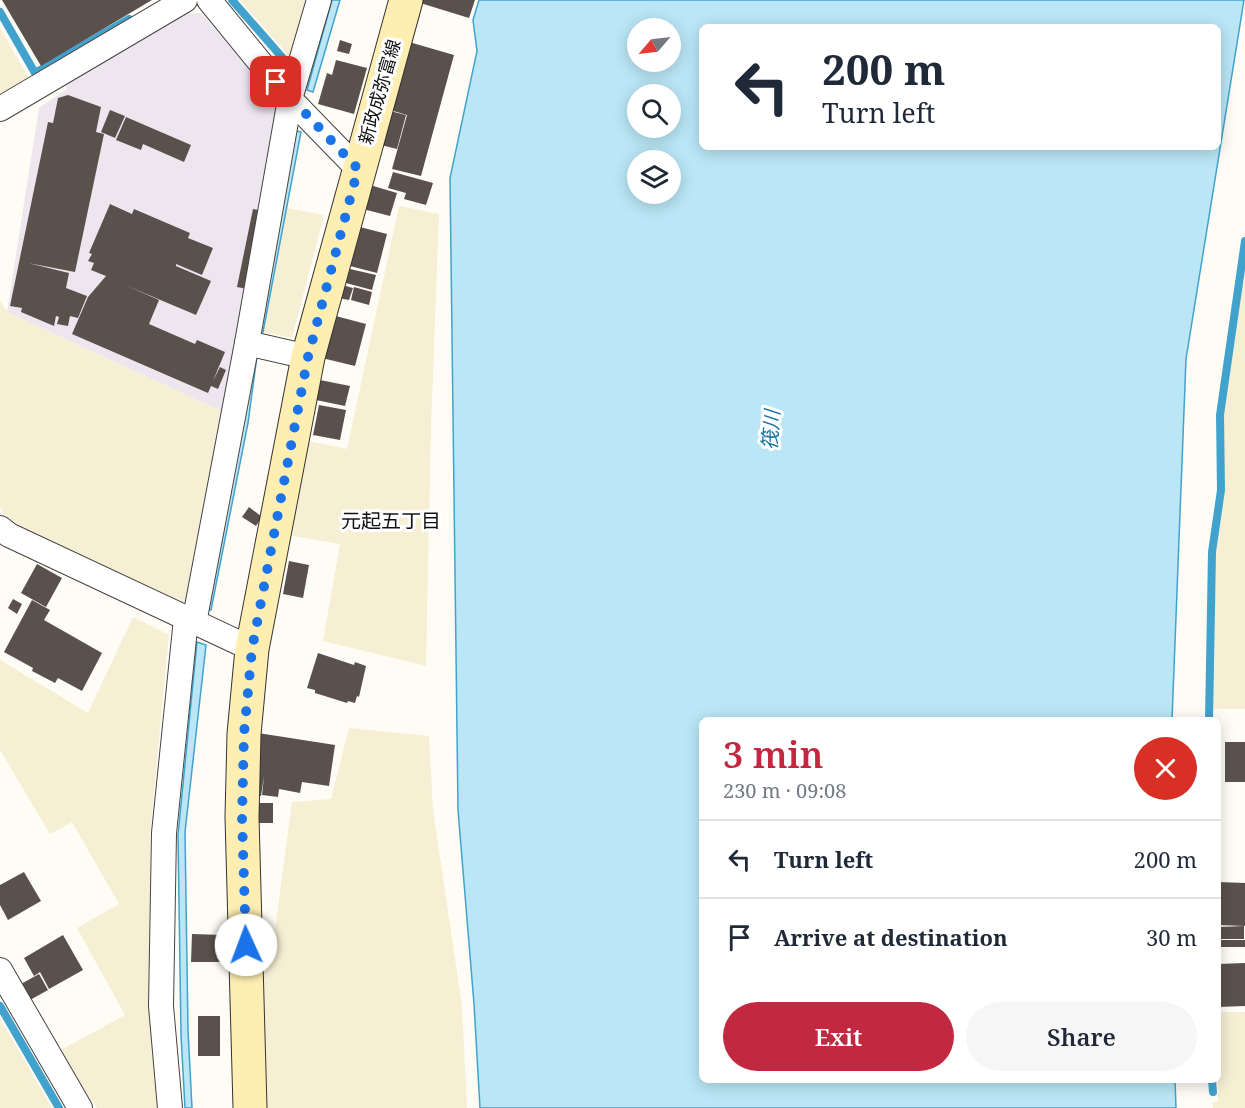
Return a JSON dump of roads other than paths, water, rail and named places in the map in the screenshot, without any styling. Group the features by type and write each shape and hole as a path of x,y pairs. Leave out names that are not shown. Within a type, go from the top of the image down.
{"main road":[{"name":"新政成弥富線","path":"250,1108 242,817 244,734 252,649 308,357 406,0"}],"street":[{"path":"0,108 185,0"},
{"path":"209,0 290,99 358,169"},
{"path":"170,1108 161,1006 164,833 190,621 247,343 290,99 319,0"},
{"path":"247,343 308,357"},
{"path":"0,528 9,535 252,649"},
{"path":"0,970 80,1108"}],"water":[{"path":"332,0 340,0 313,92 307,90"},
{"name":"筏川","path":"479,0 1244,0 1221,142 1221,24 699,24 699,150 1220,150 1186,359 1172,717 699,717 699,1083 1175,1083 1176,1108 480,1108 458,810 450,178 477,51 473,20"},
{"path":"293,130 301,132 263,332 254,330"},
{"path":"251,355 257,356 248,423 211,610 206,610"},
{"path":"197,642 206,645 185,832 188,1030 192,1108 185,1108 181,1035 178,835"}],"waterway":[{"path":"232,0 287,63"},
{"path":"0,12 35,73 129,19"},
{"path":"1209,717 1212,552 1221,490 1220,415 1245,241"},
{"path":"0,1006 59,1108"},
{"path":"1212,1083 1213,1092"}],"district":[{"name":"元起五丁目","path":"391,521"}]}
